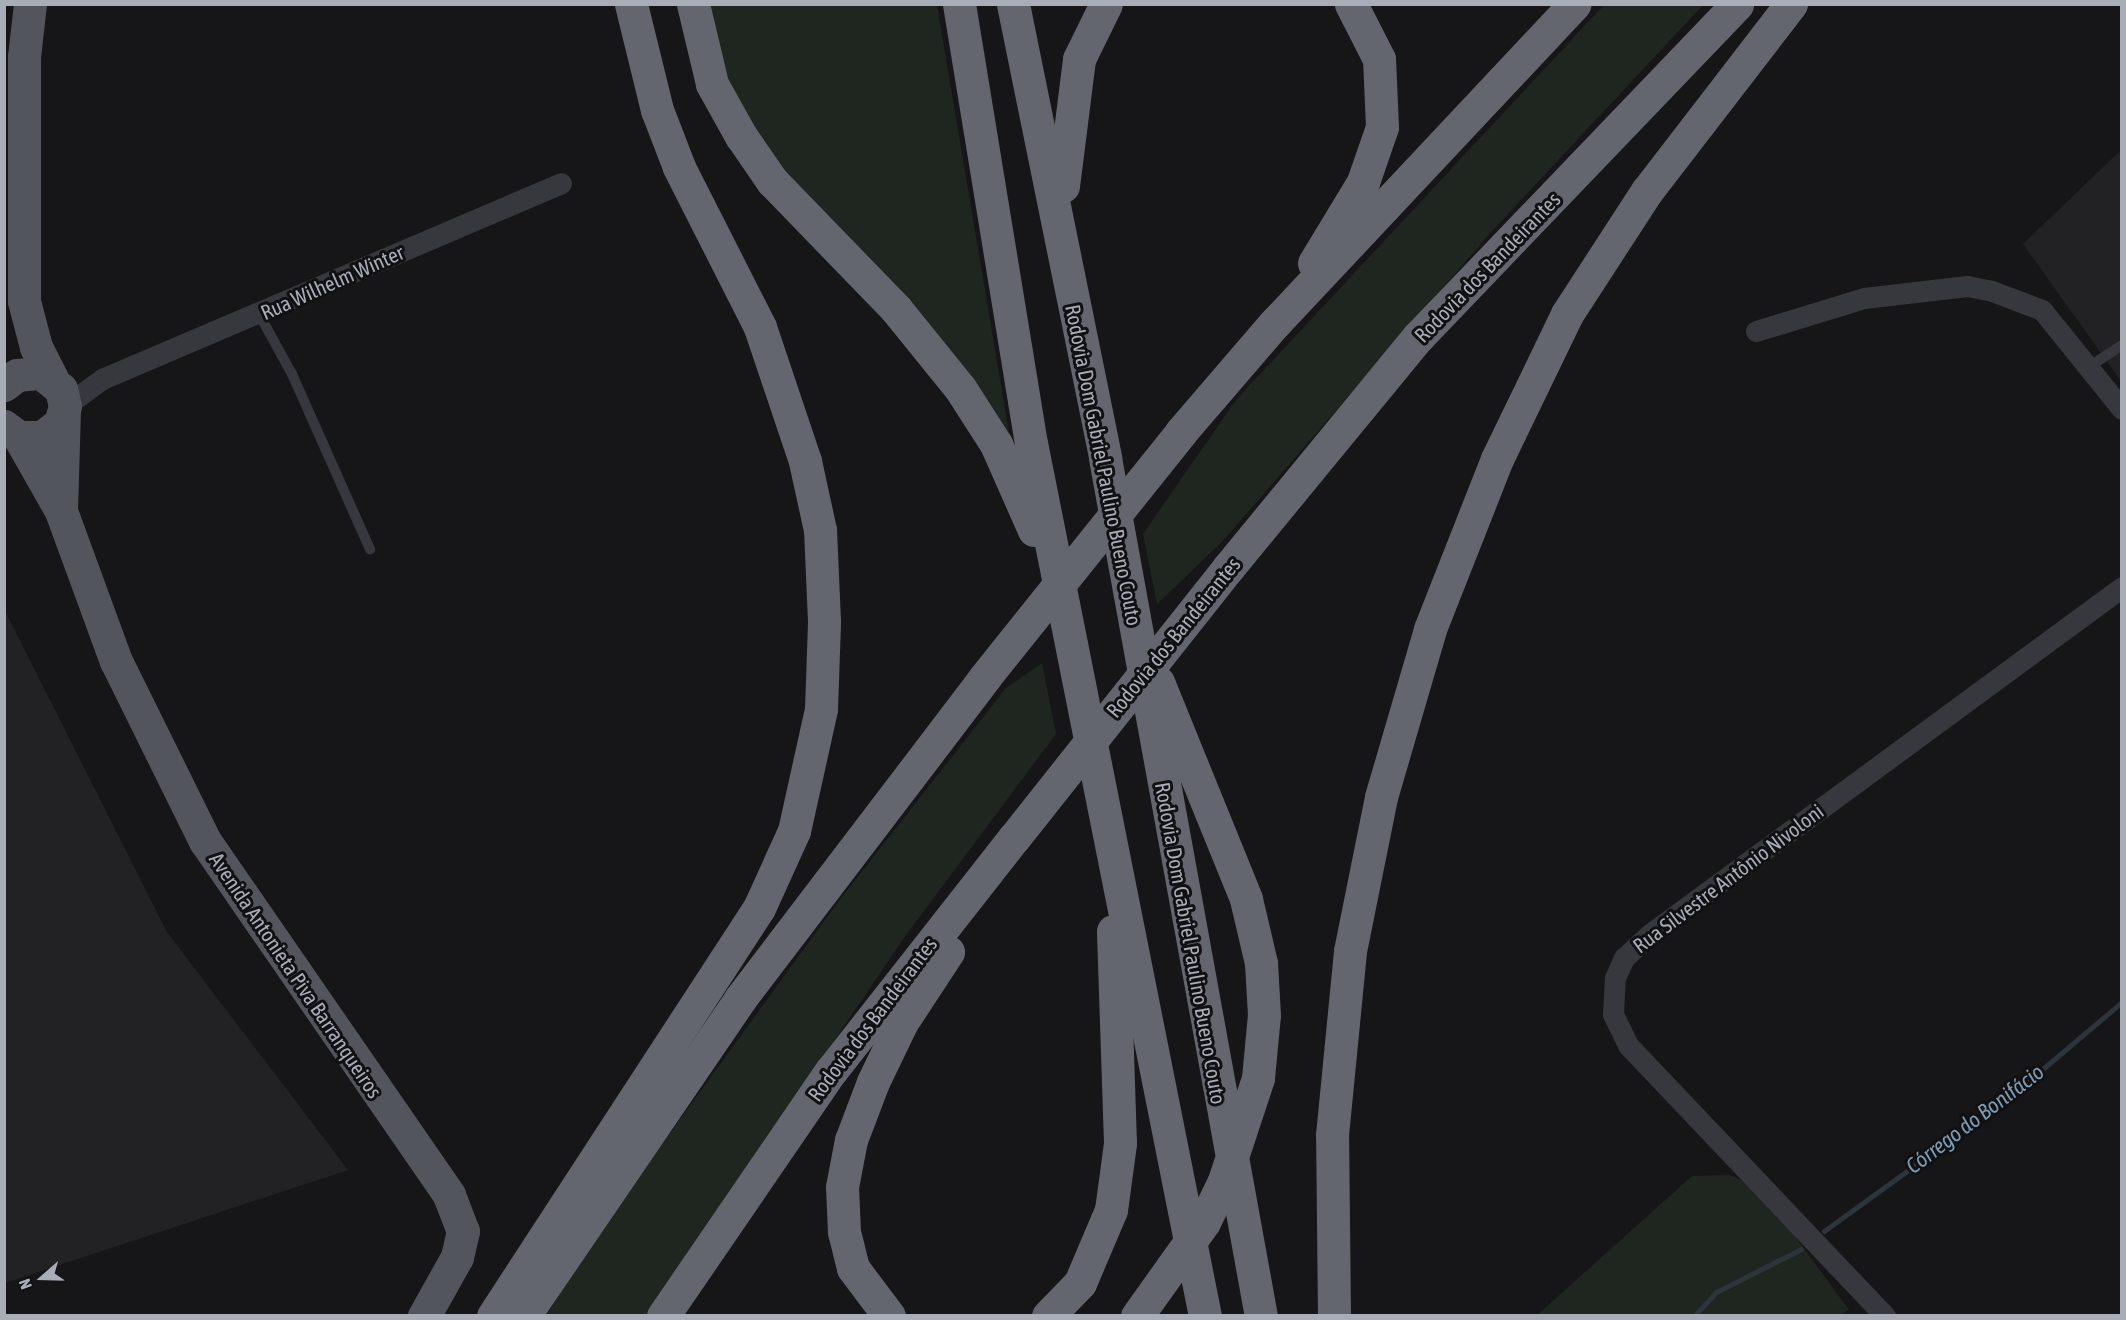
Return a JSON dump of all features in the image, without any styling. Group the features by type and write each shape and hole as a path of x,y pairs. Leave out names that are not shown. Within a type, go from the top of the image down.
{"highway":[{"path":"493,1316 759,908 794,831 821,709 824,621 820,531 805,460 760,327 657,110 631,4"},
{"path":"693,4 712,84 759,163 814,228 926,344 996,444 1026,508 1075,654"},
{"path":"959,4 1031,443 1106,804 1205,1316"},
{"name":"Rodovia Dom Gabriel Paulino Bueno Couto","path":"1013,4 1060,226 1261,1316"},
{"path":"1060,226 1068,115 1079,59 1106,4"},
{"path":"1274,324 1376,153 1384,98 1379,59 1351,4"},
{"path":"524,1316 740,999 985,677 1181,432 1274,324 1575,4"},
{"name":"Rodovia dos Bandeirantes","path":"663,1316 831,1071 990,866 1228,568 1418,338 1737,4"},
{"path":"1334,1316 1332,1136 1350,951 1381,797 1430,629 1497,459 1566,314 1647,191 1791,4"},
{"path":"1133,621 1246,899 1262,963 1264,1015 1258,1078 1224,1181 1204,1222 1137,1316"},
{"path":"1048,1316 1080,1283 1094,1257 1111,1210 1120,1143 1106,804"},
{"path":"889,1316 853,1268 844,1232 842,1187 851,1140 902,1022 951,947 990,866"}],"main road":[{"path":"30,4 19,59 19,216 24,301 36,347 59,395 61,511"},
{"path":"6,383 24,301"},
{"path":"6,383 28,372 59,395"},
{"path":"11,434 42,437 59,395"},
{"path":"11,434 61,511"},
{"name":"Avenida Antonieta Piva Barranqueiros","path":"61,511 116,662 205,841 448,1195 463,1231 457,1257 424,1316"}],"street":[{"name":"Rua Wilhelm Winter","path":"59,395 259,314 561,183"},
{"path":"1756,331 1831,304 1967,286 2017,297 2042,310 2090,366 2121,409"},
{"name":"Rua Silvestre Antônio Nivoloni","path":"1885,1316 1628,1045 1613,1014 1615,978 1624,958 1650,934 2121,587"}],"lane":[{"path":"259,314 292,374 370,549"},
{"path":"2090,366 2121,345"}],"shaded area":[{"path":"698,5 937,5 1017,480 743,135"},
{"path":"1604,5 1703,5 1493,230 1221,543 1157,604 1143,534 1236,400"},
{"path":"2121,150 2121,381 2023,244"},
{"path":"5,611 167,932 348,1170 5,1283"},
{"path":"1042,663 1056,734 906,935 647,1315 546,1316 603,1225 838,902 1006,688"},
{"path":"1729,1175 1759,1187 1849,1310 1838,1316 1536,1316 1692,1176"}],"waterway":[{"name":"Córrego do Bonifácio","path":"1824,1231 2013,1094 2122,1002"},
{"name":"Córrego do Bonifácio","path":"1694,1316 1716,1292 1801,1249"}]}
